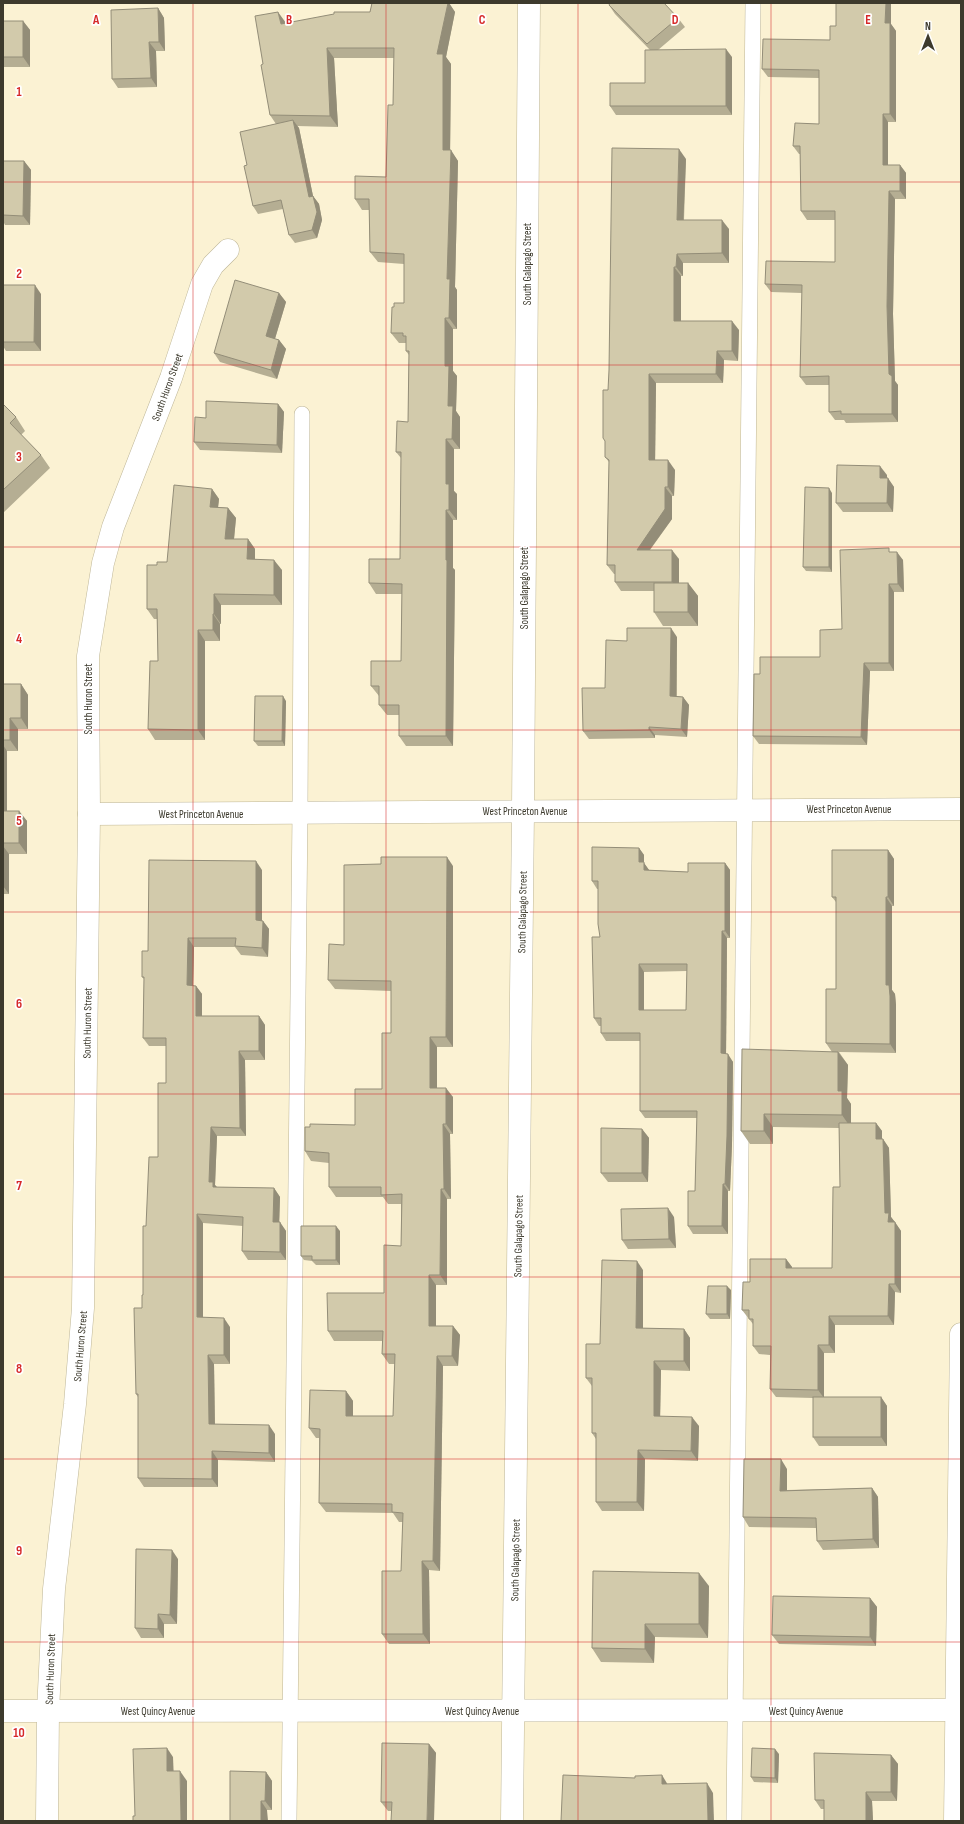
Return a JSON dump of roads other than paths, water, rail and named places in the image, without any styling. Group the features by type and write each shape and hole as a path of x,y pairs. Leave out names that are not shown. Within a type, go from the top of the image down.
{"street":[{"name":"South Galapago Street","path":"512,1821 523,812 528,3"},
{"name":"South Huron Street","path":"47,1821 48,1711 54,1589 75,1404 83,1308 89,814 88,656 104,563 113,527 171,378 202,284 213,265 228,250"},
{"name":"West Princeton Avenue","path":"89,814 961,808"},
{"path":"955,1821 959,1710 961,1334"},
{"name":"West Quincy Avenue","path":"3,1711 959,1710"}],"lane":[{"path":"734,1821 753,3"},
{"path":"289,1821 300,813 302,414"}]}
